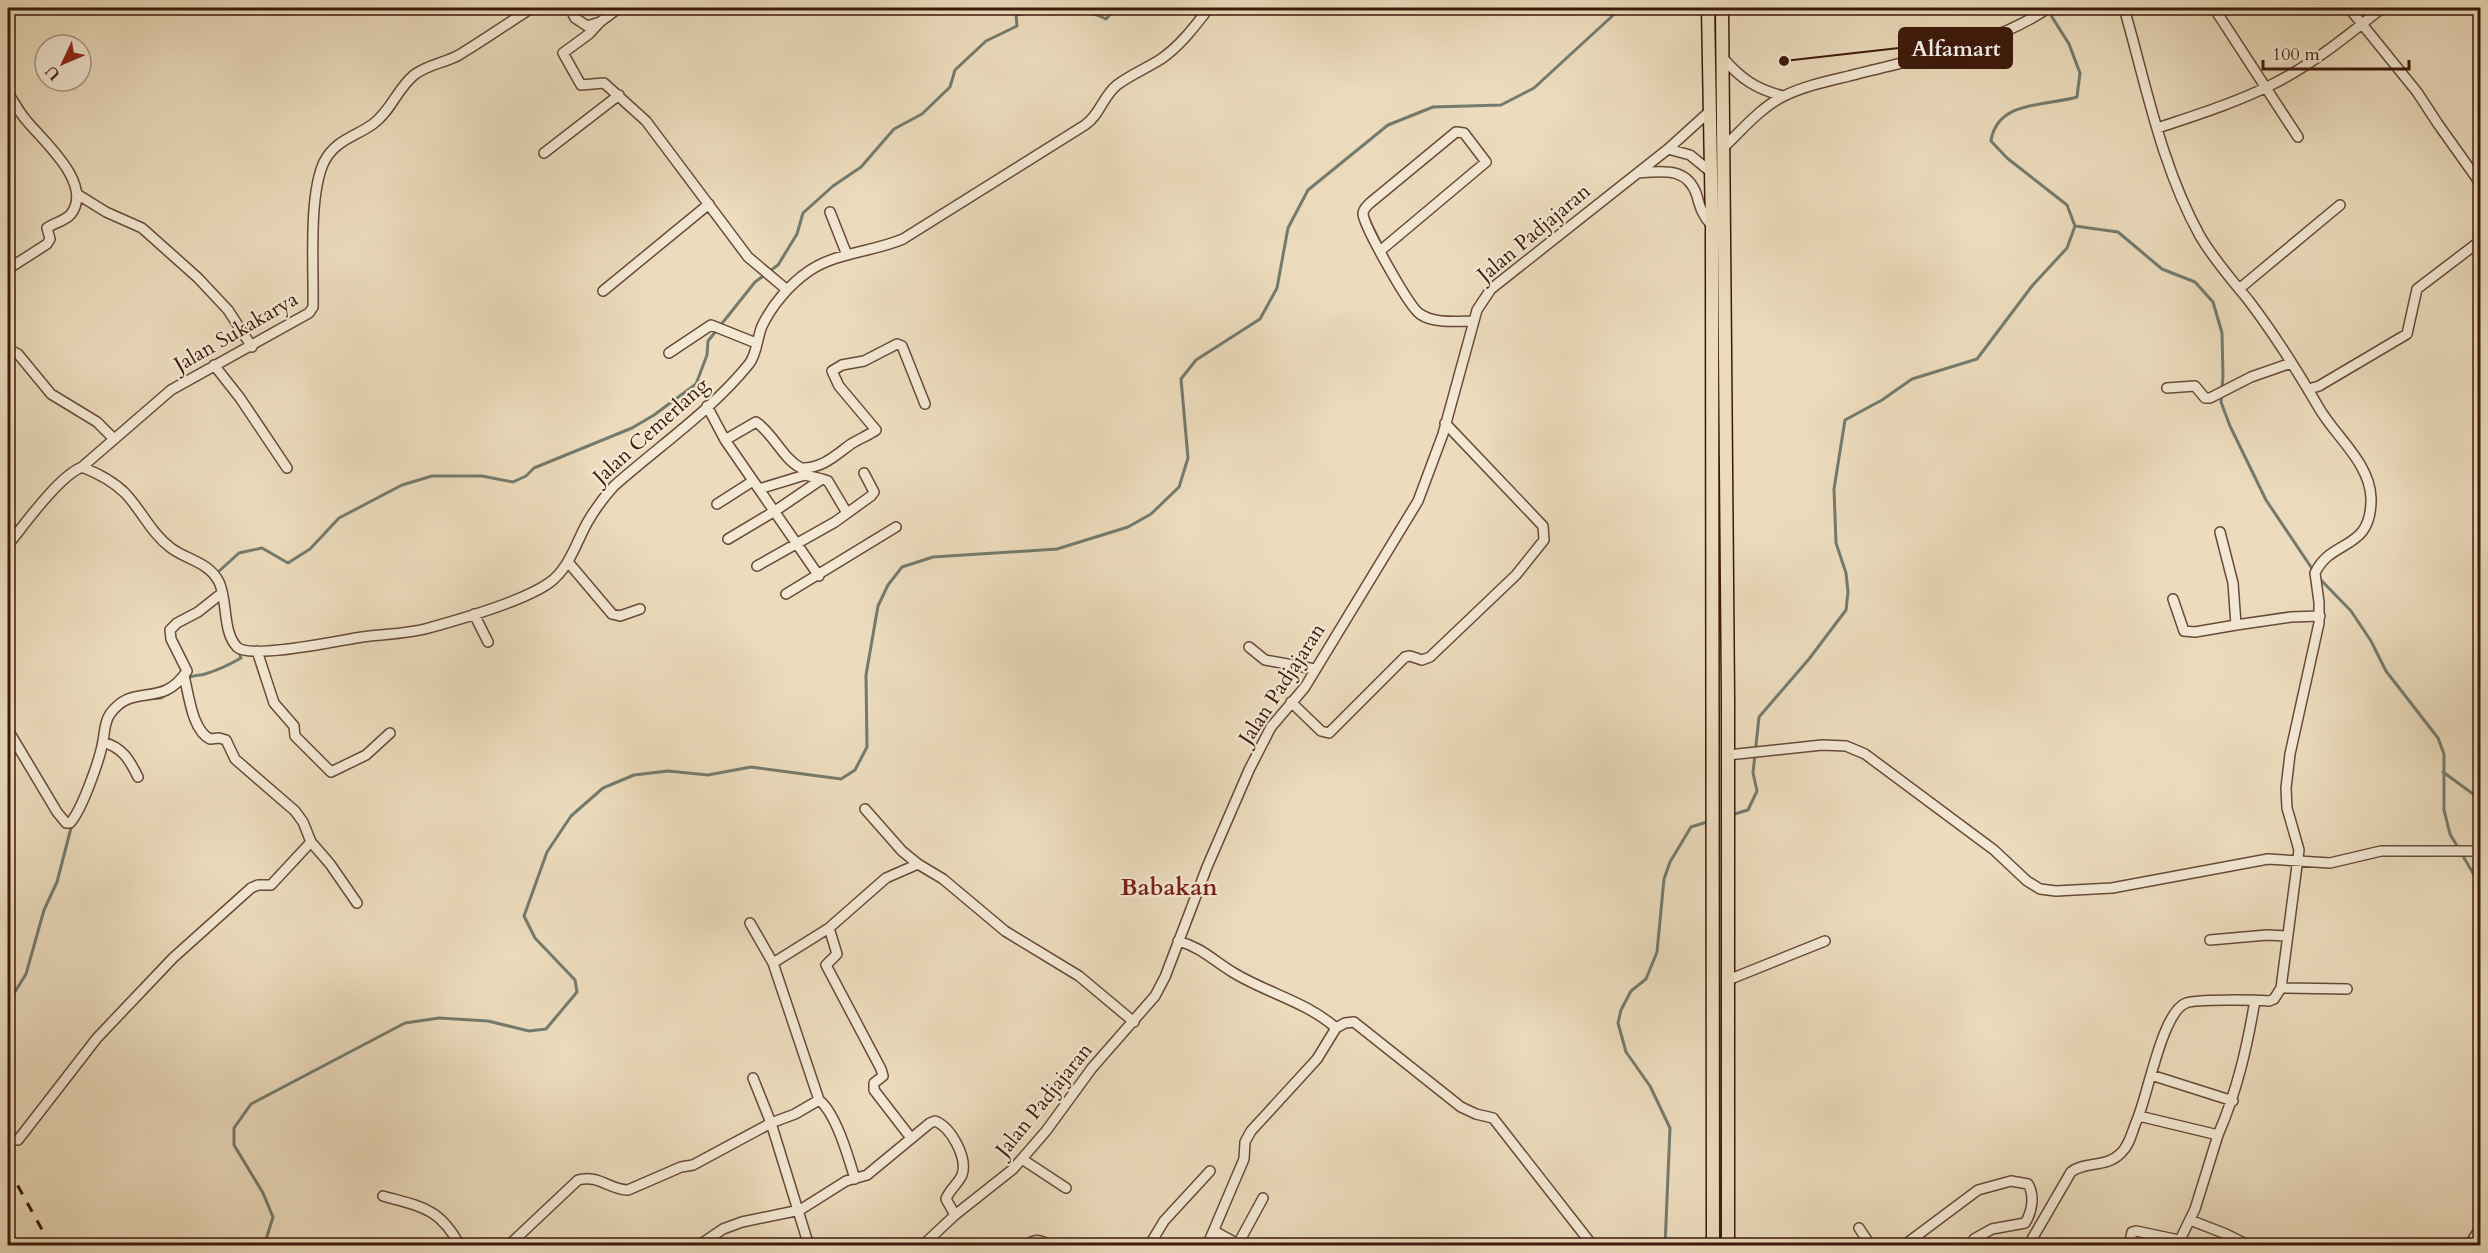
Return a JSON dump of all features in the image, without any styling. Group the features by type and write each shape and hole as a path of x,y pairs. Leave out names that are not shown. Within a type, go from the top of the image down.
{"main road":[{"path":"1707,8 1712,226 1713,1245"},
{"path":"1722,8 1725,146 1728,755 1728,1245"},
{"path":"1712,287 1725,287"}],"street":[{"name":"Jalan Sukakarya","path":"82,467 171,390 304,317 313,307 313,245 317,188 324,162 336,145 373,124 390,106 402,87 419,71 460,54 532,8"},
{"path":"570,8 581,24 587,26 600,22"},
{"path":"619,8 600,22 589,34 564,51 563,54 581,85 604,83 619,95 661,139 748,257 786,289"},
{"name":"Jalan Cemerlang","path":"82,467 123,491 162,541 175,551 205,566 214,574 222,593 231,638 240,650 294,648 423,629 474,614 539,589 559,574 568,562 588,521 614,486 707,406 752,361 763,324 786,289 808,271 847,255 878,249 903,238 1085,125 1096,115 1118,84 1163,57 1181,43 1209,8"},
{"path":"2028,1245 2070,1172 2075,1168 2105,1163 2122,1153 2139,1116 2172,1014 2181,1005 2198,1000 2268,1001 2274,999 2281,988 2299,850 2287,808 2286,788 2290,754 2320,616 2316,570 2332,555 2363,533 2370,514 2371,494 2365,475 2355,457 2325,417 2291,363 2216,260 2195,226 2179,193 2124,8"},
{"path":"2214,8 2298,137"},
{"path":"2349,8 2417,92 2481,183"},
{"path":"2158,128 2266,87 2321,55 2382,8"},
{"path":"1725,146 1754,118 1783,96 1814,85 1960,45 2021,22 2044,10"},
{"path":"1723,58 1737,76 1749,84 1763,91 1783,96"},
{"path":"8,93 26,121 64,162 77,194 72,213 47,228 50,239 47,244 8,269"},
{"path":"544,153 619,95"},
{"name":"Jalan Padjajaran","path":"922,1245 1022,1159 1074,1090 1155,996 1249,770 1271,727 1305,687 1418,501 1445,423 1480,304 1491,289 1668,149 1710,111"},
{"path":"1380,251 1486,162 1464,133 1456,132 1364,208 1363,215 1380,251 1412,307 1421,315 1447,321 1474,321"},
{"path":"1668,149 1690,155 1711,172"},
{"path":"1638,172 1670,170 1682,174 1691,184 1704,218 1712,226"},
{"path":"77,194 106,212 142,228 198,278 228,310 252,346"},
{"path":"603,291 709,204"},
{"path":"2239,290 2340,205"},
{"path":"830,212 847,255"},
{"path":"2309,389 2319,386 2407,334 2417,289 2481,242"},
{"path":"669,353 711,325 756,343"},
{"path":"725,440 756,422 801,468 824,464 876,430 839,386 832,371 842,365 864,360 897,344 902,346 925,404"},
{"path":"8,352 15,352 51,394 91,418 114,439"},
{"path":"2167,388 2194,386 2205,398 2210,398 2251,377 2291,363"},
{"path":"214,365 240,398 287,468"},
{"path":"707,406 725,440 819,576"},
{"path":"1291,702 1321,731 1329,733 1405,657 1410,656 1422,660 1430,657 1465,621 1516,575 1544,540 1544,526 1445,423"},
{"path":"8,545 64,479 82,467"},
{"path":"757,566 798,544 847,513 874,492 864,473"},
{"path":"759,489 805,475 822,479 828,481 847,513"},
{"path":"728,539 776,511 822,479"},
{"path":"717,504 753,481"},
{"path":"786,594 896,527"},
{"path":"2220,532 2233,583 2236,625"},
{"path":"568,562 612,614 620,616 640,609"},
{"path":"8,730 57,812 66,823 72,821 89,784 103,742 107,720 118,705 136,696 166,692 184,676 188,671 171,639 170,630 222,593"},
{"path":"2173,599 2184,631 2195,632 2291,617 2320,616"},
{"path":"474,614 488,642"},
{"path":"1250,647 1265,660 1315,669"},
{"path":"257,651 274,703 294,726 295,736 331,772 366,755 390,733"},
{"path":"184,676 195,716 204,735 210,740 219,738 226,740 235,759 295,811 303,822 311,842 330,864 357,903"},
{"path":"103,742 127,754 138,777"},
{"path":"1728,755 1821,745 1846,746 1865,754 1994,850 2026,881 2040,889 2056,891 2112,888 2268,859 2330,863 2380,851 2481,851"},
{"path":"865,809 902,851 918,864 944,879 1005,931 1079,976 1134,1022"},
{"path":"18,1140 68,1078 90,1046 173,958 251,888 258,885 272,885 311,842"},
{"path":"772,963 829,928 886,878 918,864"},
{"path":"750,923 772,963 819,1100 825,1105 841,1140 855,1179"},
{"path":"829,928 837,954 826,964 881,1070 883,1076 874,1083 874,1090 911,1138"},
{"path":"2210,940 2267,935 2287,936"},
{"path":"1178,941 1207,953 1235,973 1298,1003 1336,1028"},
{"path":"1728,980 1825,941"},
{"path":"2281,988 2347,989"},
{"path":"2129,1245 2132,1232 2136,1231 2178,1243 2190,1220 2218,1135 2233,1101 2247,1052 2254,1000"},
{"path":"1207,1245 1244,1160 1245,1142 1251,1131 1317,1059 1336,1028 1345,1023 1354,1022 1461,1107 1493,1118 1593,1245"},
{"path":"2151,1075 2233,1101"},
{"path":"753,1078 771,1123 800,1210 809,1245"},
{"path":"508,1245 578,1180 587,1178 607,1183 620,1190 628,1190 681,1167 693,1165 819,1100"},
{"path":"2139,1116 2218,1135"},
{"path":"698,1245 723,1229 800,1210 846,1181 867,1175 935,1121 947,1129 957,1144 963,1173 946,1199 955,1215"},
{"path":"1022,1159 1066,1188"},
{"path":"1149,1245 1164,1221 1210,1171"},
{"path":"1903,1245 1978,1190 2011,1181 2028,1184 2031,1210 2025,1223 1992,1229 1974,1239"},
{"path":"383,1196 432,1212 446,1221 460,1245"},
{"path":"1214,1231 1238,1245 1263,1198"},
{"path":"2190,1220 2226,1233 2250,1245"},
{"path":"1858,1228 1871,1245"},
{"path":"2469,1245 2481,1228"},
{"path":"1026,1245 1038,1240 1050,1245"}],"waterway":[{"path":"217,573 239,553 262,548 288,563 310,549 339,518 402,485 432,476 482,476 513,482 526,476 534,468 632,428 654,415 696,384 707,355 708,341 755,282 778,265 797,234 803,213 833,186 861,167 894,129 922,114 950,87 955,70 986,41 1017,26 1016,15 1055,8"},
{"path":"1063,8 1106,19 1116,8"},
{"path":"264,1246 273,1217 263,1193 234,1145 234,1128 251,1104 405,1023 439,1018 488,1021 529,1031 546,1029 577,992 575,980 535,938 524,916 547,852 571,816 603,788 634,775 668,771 708,775 751,767 841,779 855,770 867,747 866,675 878,606 888,585 902,567 933,557 1057,549 1128,527 1151,514 1179,487 1188,458 1181,379 1196,360 1260,319 1277,288 1288,228 1308,190 1388,125 1433,107 1501,105 1534,88 1621,8"},
{"path":"1731,815 1748,810 1757,791 1753,773 1759,717 1809,659 1846,610 1848,592 1846,573 1836,543 1834,489 1845,420 1882,400 1912,379 1977,359 2032,286 2067,248 2075,226 2067,205 2007,158 1991,141 1995,128 2013,111 2077,97 2080,73 2069,44 2047,9"},
{"path":"2075,226 2118,232 2162,269 2195,282 2213,302 2222,333 2221,402 2230,426 2266,500 2313,570"},
{"path":"2319,578 2351,611 2371,641 2386,671 2438,738 2444,754 2444,810 2450,834 2480,885"},
{"path":"187,679 214,671 241,658 238,649"},
{"path":"142,699 161,698 167,694"},
{"path":"2443,772 2480,799"},
{"path":"1665,1246 1670,1128 1650,1086 1626,1052 1618,1023 1621,1010 1631,991 1646,979 1657,952 1664,879 1670,862 1691,827 1710,821"},
{"path":"8,1003 26,974 44,910 57,882 72,824"}],"railway":[{"path":"8,1168 51,1246"}],"place":[{"name":"Alfamart","path":"1784,61"}],"district":[{"name":"Babakan","path":"1169,887"}]}
